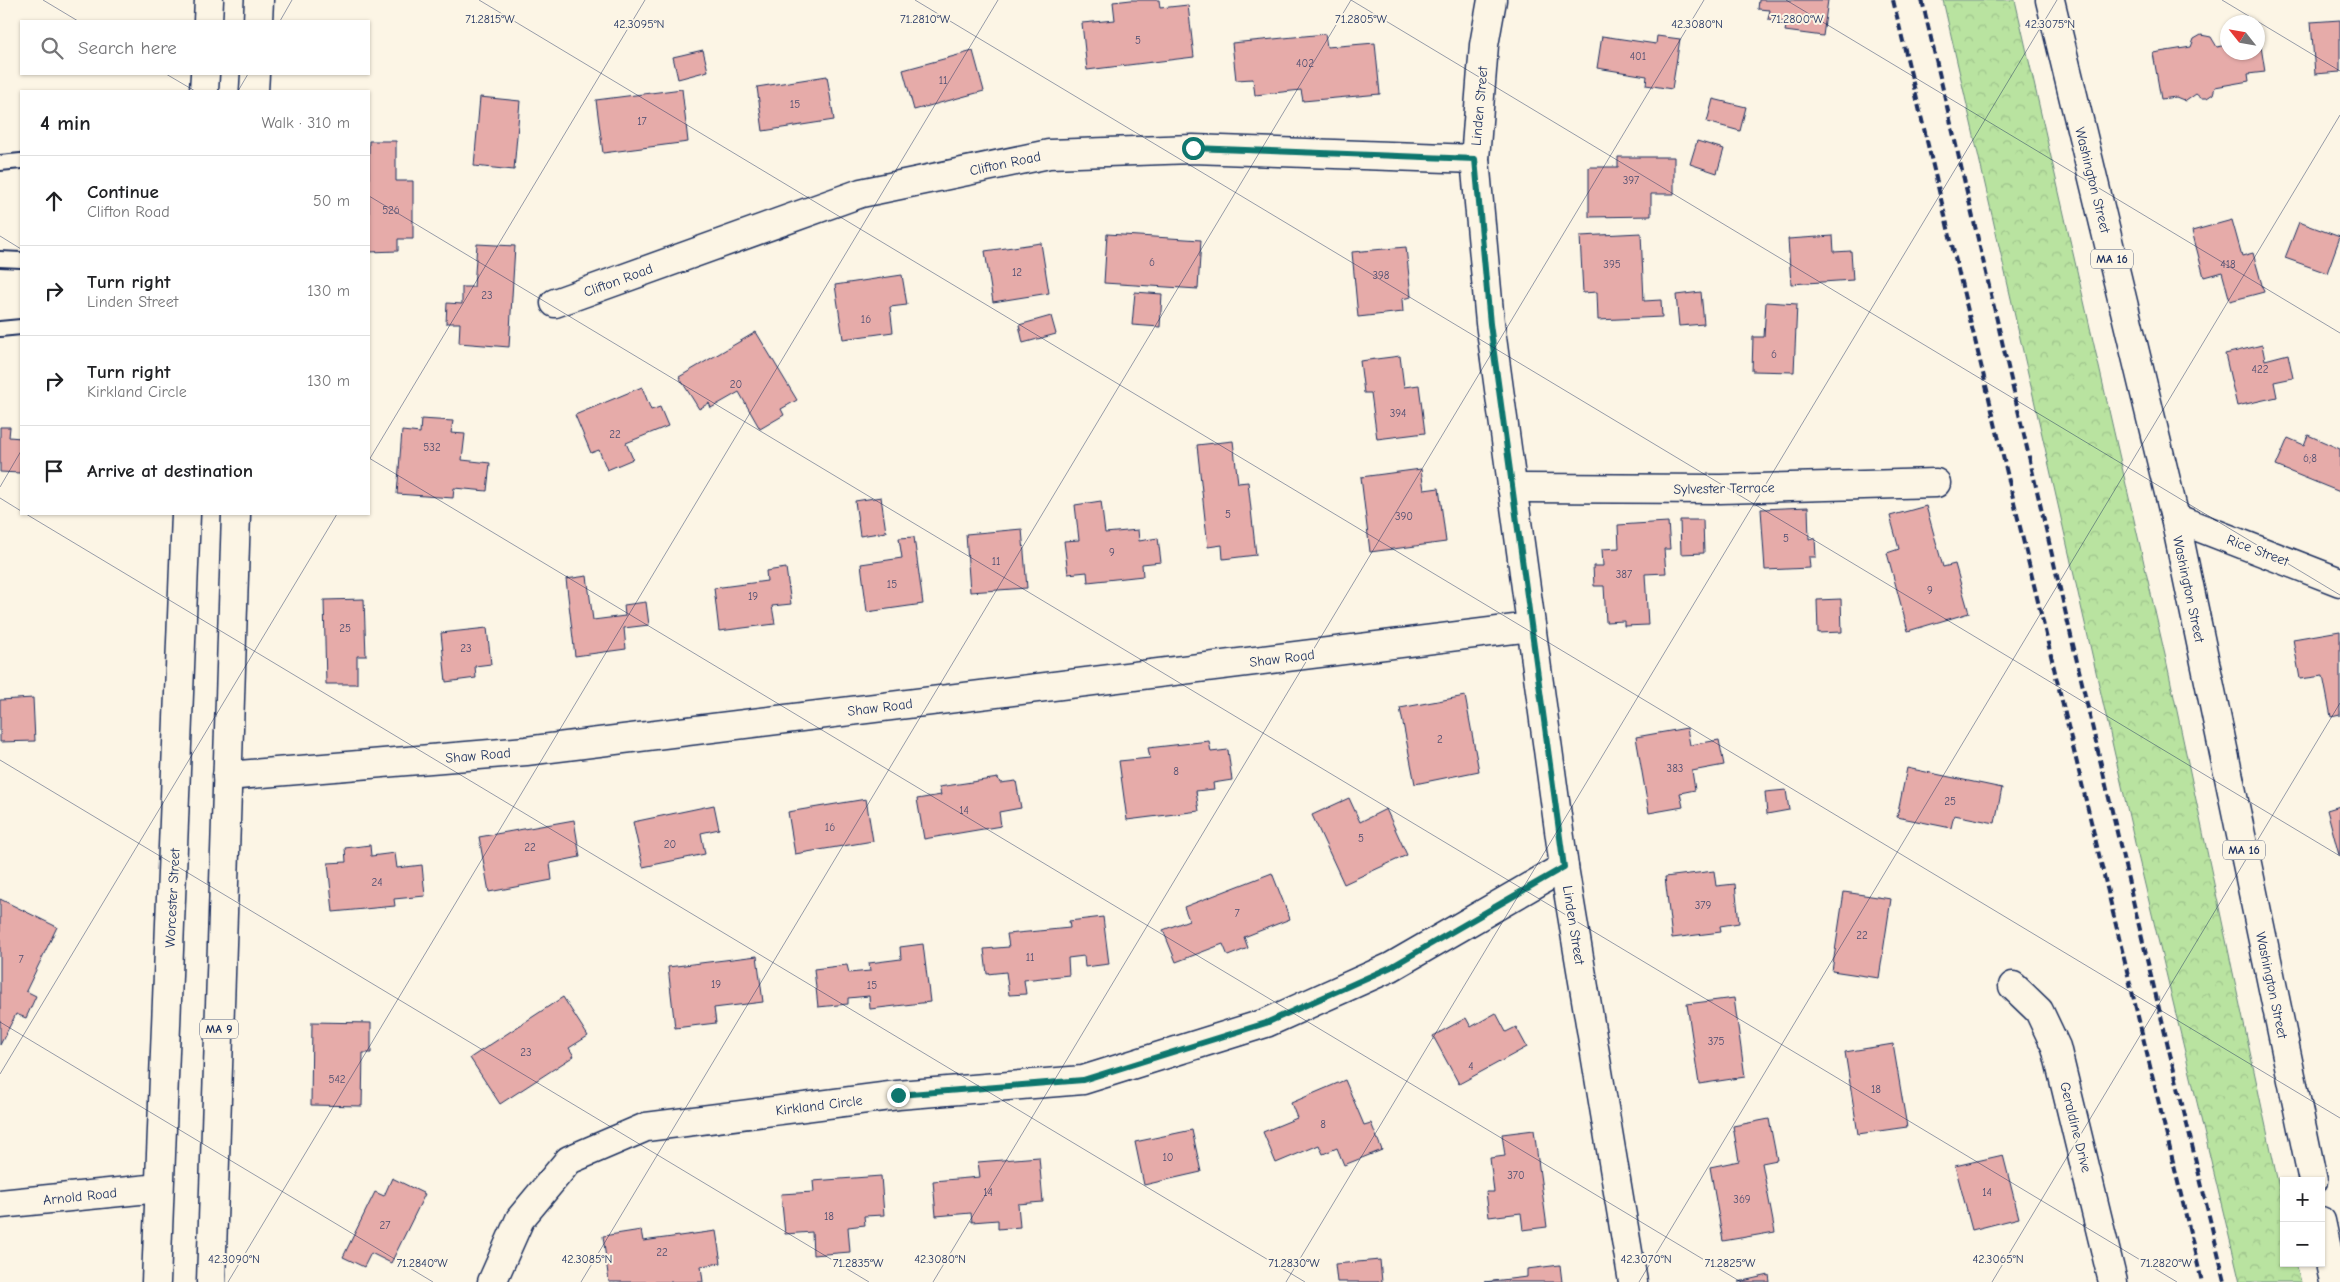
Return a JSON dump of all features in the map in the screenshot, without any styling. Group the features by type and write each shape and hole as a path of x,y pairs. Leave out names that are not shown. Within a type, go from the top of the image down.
{"main road":[{"path":"208,20 209,0"},
{"path":"258,20 259,0"},
{"name":"Linden Street","path":"1492,0 1484,46 1475,159 1490,324 1564,867 1633,1282"},
{"name":"Washington Street","path":"2050,0 2175,518 2312,1177"},
{"path":"204,90 205,75"},
{"path":"254,90 255,75"},
{"name":"Clifton Road","path":"555,302 861,193 1049,154 1193,148 1475,159"},
{"name":"Sylvester Terrace","path":"1512,488 1720,489 1936,483"},
{"name":"Worcester Street","path":"156,1282 177,796 186,515"},
{"name":"MA 9","path":"211,1282 236,515"},
{"name":"Rice Street","path":"2175,518 2340,582"},
{"name":"Shaw Road","path":"227,776 526,751 1532,627"},
{"name":"Kirkland Circle","path":"492,1282 520,1219 570,1160 646,1127 898,1095 1083,1080 1266,1023 1391,967 1564,867"},
{"name":"Geraldine Drive","path":"2013,986 2039,1011 2056,1047 2113,1282"},
{"name":"Arnold Road","path":"0,1204 159,1188"},
{"path":"2321,1222 2334,1282"}],"lane":[{"path":"0,163 20,160"},
{"path":"0,259 20,260"},
{"path":"0,329 20,327"}],"green space":[{"path":"1943,0 2015,0 2165,655 2280,1192 2280,1267 2297,1267 2301,1282 2240,1282 2135,843"}],"building":[{"path":"1159,0 1160,8 1188,5 1194,57 1087,70 1082,23 1115,20 1113,2"},
{"path":"1759,0 1828,0 1823,36 1785,31 1787,22 1768,19 1770,10 1758,9"},
{"path":"2340,20 2340,72 2315,74 2311,22"},
{"path":"1325,34 1327,47 1375,43 1380,94 1303,101 1301,90 1255,95 1253,79 1236,80 1232,43"},
{"path":"2201,35 2211,37 2217,47 2220,46 2220,60 2263,60 2265,72 2248,74 2249,81 2215,87 2213,94 2207,98 2201,98 2196,94 2186,101 2176,97 2161,99 2153,53 2191,47 2194,39"},
{"path":"1602,36 1656,44 1657,36 1680,39 1672,89 1646,85 1647,76 1597,68"},
{"path":"703,50 708,71 678,79 673,57"},
{"path":"973,51 984,91 914,110 903,70"},
{"path":"827,76 834,120 763,131 757,87"},
{"path":"682,89 688,142 603,153 596,100"},
{"path":"480,97 520,101 514,170 474,166"},
{"path":"1713,99 1746,107 1740,131 1707,122"},
{"path":"370,141 396,141 396,181 413,181 413,239 398,239 398,251 370,252"},
{"path":"1697,141 1724,149 1717,173 1690,164"},
{"path":"1618,157 1674,157 1674,194 1651,194 1651,216 1589,217 1589,167 1618,167"},
{"path":"2232,220 2242,256 2253,253 2264,292 2230,301 2222,272 2204,277 2192,231"},
{"path":"2299,222 2340,237 2327,273 2285,258"},
{"path":"1641,233 1644,301 1661,300 1662,317 1598,320 1597,292 1583,293 1580,236"},
{"path":"1107,234 1201,240 1198,289 1104,283"},
{"path":"1833,236 1834,252 1851,251 1853,280 1791,284 1788,239"},
{"path":"1041,243 1049,293 993,302 985,251"},
{"path":"477,244 515,246 509,347 459,343 460,323 446,323 447,303 462,304 462,287 474,287"},
{"path":"1406,247 1411,297 1402,299 1403,312 1358,317 1352,252"},
{"path":"902,275 907,305 890,307 893,332 843,339 835,285"},
{"path":"1135,292 1162,294 1160,327 1132,325"},
{"path":"1701,292 1704,324 1679,326 1676,295"},
{"path":"1766,302 1797,304 1794,372 1752,371 1753,337 1764,337"},
{"path":"1051,316 1056,334 1023,343 1019,325"},
{"path":"756,332 797,400 781,409 784,415 760,429 739,392 711,408 709,403 699,409 679,377"},
{"path":"2262,345 2265,360 2288,354 2293,378 2274,382 2277,397 2237,406 2225,354"},
{"path":"1400,356 1404,387 1419,385 1425,433 1377,439 1371,393 1364,393 1360,361"},
{"path":"642,387 651,410 660,407 668,426 626,443 633,459 607,470 599,450 591,453 575,415"},
{"path":"421,419 453,421 451,433 465,434 462,460 490,463 487,491 454,488 453,498 397,494 402,431 420,433"},
{"path":"0,427 10,427 9,437 20,438 20,473 0,472"},
{"path":"2308,435 2340,449 2340,492 2276,466 2288,438 2304,445"},
{"path":"1233,441 1238,483 1248,482 1256,555 1223,559 1222,545 1208,547 1197,445"},
{"path":"1421,469 1424,490 1439,488 1446,542 1370,552 1361,477"},
{"path":"881,497 886,532 860,536 855,501"},
{"path":"1101,501 1105,533 1138,530 1139,541 1158,538 1161,562 1142,564 1143,576 1088,582 1087,572 1068,574 1064,541 1079,540 1075,505"},
{"path":"1926,506 1943,567 1955,564 1969,613 1908,631 1887,553 1899,549 1890,516"},
{"path":"1808,507 1809,539 1815,538 1816,557 1809,557 1810,568 1765,570 1761,509"},
{"path":"1680,520 1703,520 1704,553 1681,554"},
{"path":"1668,522 1670,549 1664,549 1666,573 1645,574 1648,625 1624,626 1624,621 1606,622 1604,586 1594,586 1593,566 1603,566 1602,549 1619,548 1618,525"},
{"path":"1022,529 1027,588 970,592 966,534"},
{"path":"914,537 923,604 867,612 861,564 902,558 899,538"},
{"path":"786,568 791,604 772,606 775,624 719,631 714,588 767,581 766,571"},
{"path":"587,576 593,620 625,616 624,605 646,602 649,625 624,628 626,649 575,656 566,579"},
{"path":"364,599 366,656 357,656 357,684 326,684 324,600"},
{"path":"1841,599 1842,632 1818,633 1817,600"},
{"path":"487,628 491,664 475,666 476,678 446,682 441,633"},
{"path":"2340,631 2340,715 2331,717 2323,676 2300,679 2293,639"},
{"path":"1465,696 1479,771 1415,784 1400,708"},
{"path":"33,698 35,741 0,742 0,700"},
{"path":"1687,728 1690,745 1719,740 1724,765 1692,771 1695,790 1680,793 1683,807 1649,813 1636,737"},
{"path":"1209,741 1211,752 1228,750 1232,780 1213,783 1214,789 1196,791 1199,811 1127,820 1119,761 1150,758 1148,748"},
{"path":"1907,768 2002,788 1995,823 1954,815 1951,828 1897,817"},
{"path":"998,778 1000,783 1016,781 1021,808 999,812 1001,826 924,839 917,799 941,795 939,787"},
{"path":"1786,790 1789,810 1767,814 1765,792"},
{"path":"1349,798 1360,822 1386,809 1407,855 1344,884 1312,815"},
{"path":"866,799 873,841 795,854 788,812"},
{"path":"714,805 719,829 701,833 705,854 643,867 633,822"},
{"path":"2340,806 2340,855 2339,855 2327,810"},
{"path":"574,820 580,857 550,863 552,880 489,892 479,837"},
{"path":"370,845 371,856 395,853 397,868 422,865 425,896 394,899 395,906 333,912 328,863 346,862 345,848"},
{"path":"1714,871 1716,886 1735,884 1739,923 1720,926 1721,932 1672,938 1665,877"},
{"path":"1272,873 1290,919 1244,937 1248,948 1228,956 1223,944 1176,962 1163,930 1189,920 1184,907"},
{"path":"1844,892 1891,899 1879,978 1832,971"},
{"path":"0,899 57,927 26,991 36,996 26,1018 16,1014 0,1045"},
{"path":"1103,917 1109,964 1085,967 1084,956 1068,958 1069,975 1024,980 1026,994 1009,995 1006,972 987,974 984,949 1009,947 1007,934 1070,928 1069,921"},
{"path":"923,944 930,1002 870,1009 869,996 848,998 848,1004 818,1007 814,969 847,965 849,973 870,971 869,963 901,959 900,947"},
{"path":"757,956 763,1002 714,1008 716,1023 675,1028 668,967"},
{"path":"563,997 588,1036 569,1048 574,1056 500,1104 470,1058"},
{"path":"1734,998 1745,1077 1699,1084 1687,1004"},
{"path":"1496,1013 1506,1032 1516,1027 1527,1047 1459,1084 1433,1036 1466,1018 1471,1027"},
{"path":"312,1022 371,1023 371,1053 363,1053 362,1106 311,1105"},
{"path":"1893,1044 1907,1127 1858,1134 1845,1052"},
{"path":"1345,1080 1364,1125 1371,1123 1382,1150 1344,1165 1337,1148 1323,1154 1319,1145 1276,1163 1263,1132 1297,1118 1291,1103"},
{"path":"1769,1119 1777,1160 1762,1163 1775,1232 1723,1241 1710,1167 1739,1161 1733,1126"},
{"path":"1192,1130 1201,1172 1144,1185 1135,1142"},
{"path":"1534,1130 1547,1227 1523,1230 1521,1213 1489,1217 1486,1192 1494,1192 1490,1158 1505,1156 1502,1134"},
{"path":"2003,1155 2019,1218 1972,1230 1955,1166"},
{"path":"1039,1157 1043,1202 1018,1204 1020,1227 998,1229 998,1220 972,1222 971,1213 936,1216 933,1181 980,1177 978,1162"},
{"path":"881,1176 884,1215 864,1216 865,1225 848,1227 850,1252 813,1255 812,1232 785,1234 781,1194 814,1192 813,1181"},
{"path":"392,1178 425,1194 391,1263 371,1253 364,1267 343,1257 375,1192 384,1196"},
{"path":"641,1230 643,1241 716,1231 721,1263 701,1266 703,1282 609,1282 603,1236"},
{"path":"1380,1260 1382,1282 1337,1282 1335,1264"},
{"path":"1560,1265 1562,1282 1484,1282 1527,1277 1527,1269"},
{"path":"1769,1275 1770,1282 1738,1282"}],"railway":[{"path":"1893,0 2202,1282"},
{"path":"1922,0 2135,909 2225,1282"}],"route":[{"path":"898,1095 1083,1080 1266,1023 1391,967 1564,867 1490,324 1475,159 1193,148"}]}
